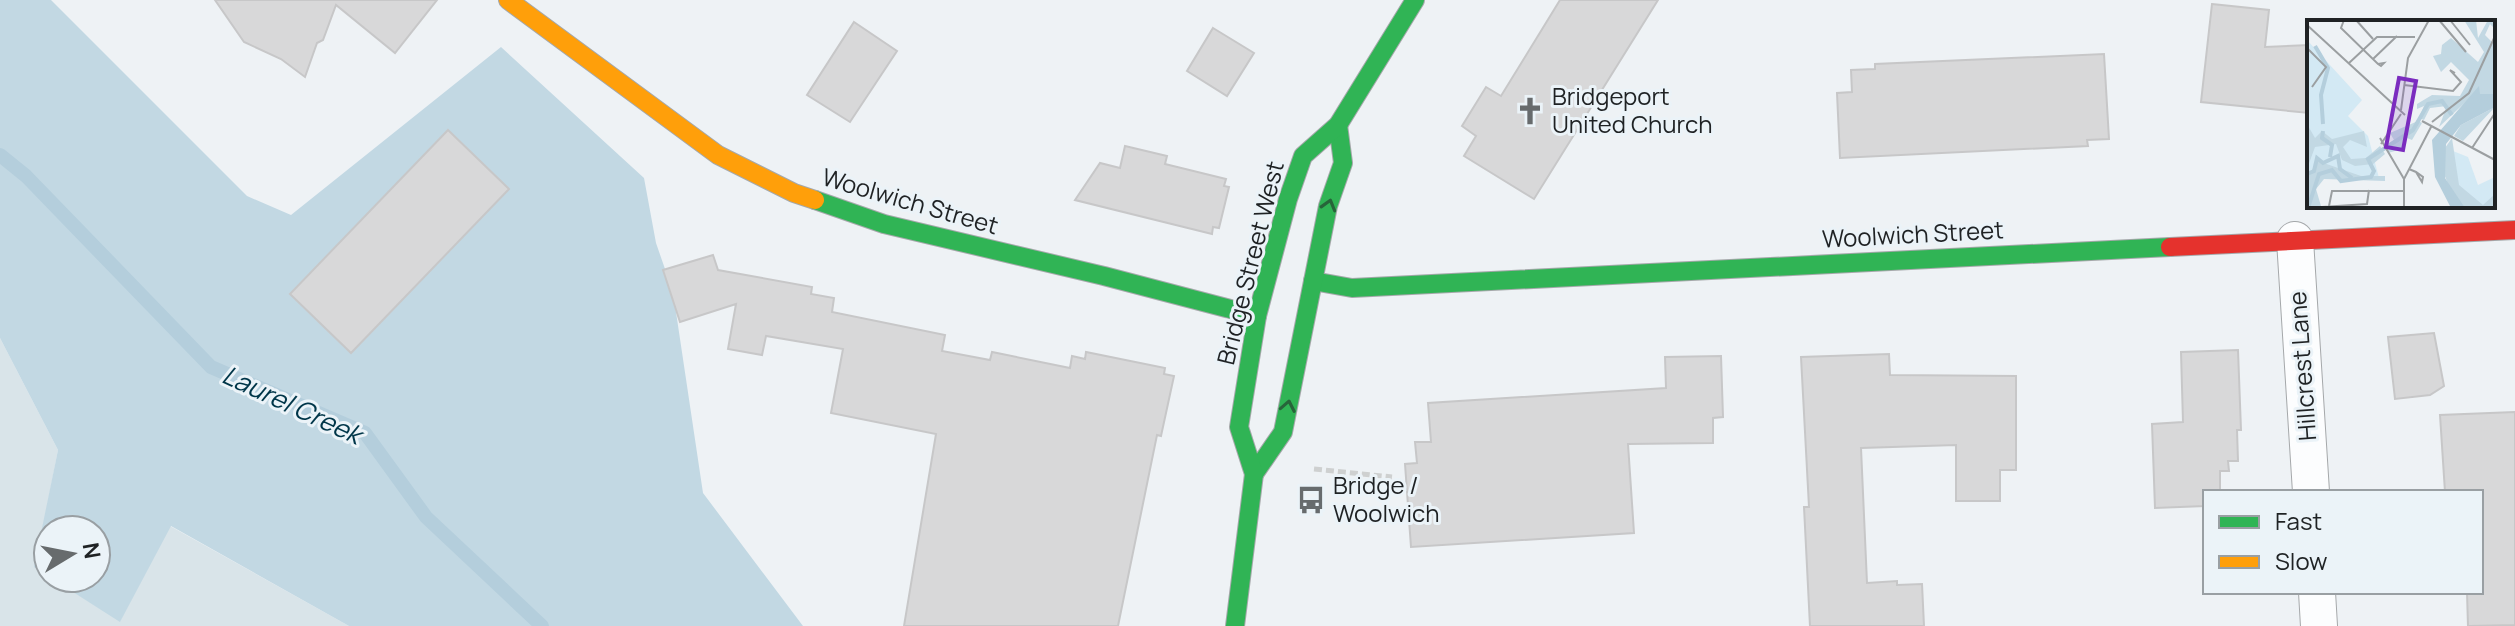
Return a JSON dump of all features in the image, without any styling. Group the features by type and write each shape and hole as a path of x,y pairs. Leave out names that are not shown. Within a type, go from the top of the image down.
{"street":[{"name":"Woolwich Street","path":"508,0 718,155 794,193 884,224 1257,316"},
{"name":"Bridge Street West","path":"1235,626 1254,474 1239,427 1257,316 1288,199 1303,156 1338,125 1415,0"},
{"name":"Bridge Street West","path":"1254,474 1283,432 1328,206 1343,163 1338,125"},
{"name":"Woolwich Street","path":"1313,281 1352,288 2515,230"},
{"name":"Hillcrest Lane","path":"2295,240 2311,490"},
{"path":"2317,594 2319,626"}],"path":[{"path":"1306,468 1392,477"}],"shaded area":[{"path":"0,0 51,0 247,196 291,215 501,47 644,178 656,243 673,292 703,493 803,626 349,626 171,526 120,622 76,594 112,594 112,514 45,514 58,450 0,338"},
{"path":"0,338 58,450 46,514 32,514 32,594 77,594 120,621 170,526 349,626 0,626"}],"building":[{"path":"215,0 437,0 395,53 336,5 323,40 317,43 305,77 281,59 244,42"},
{"name":"Bridgeport United Church","path":"1560,0 1658,0 1534,199 1464,156 1476,136 1462,126 1486,87 1501,96"},
{"path":"2212,4 2269,10 2265,47 2307,45 2307,113 2201,102"},
{"path":"854,22 897,51 850,122 807,95"},
{"path":"1213,28 1254,53 1227,96 1187,71"},
{"path":"2104,54 2109,139 2087,140 2088,146 1840,158 1837,93 1852,92 1851,70 1875,69 1875,64"},
{"path":"448,130 509,189 351,353 290,294"},
{"path":"1125,146 1167,156 1165,164 1226,179 1224,186 1229,187 1219,228 1213,227 1212,234 1075,200 1100,163 1120,168"},
{"path":"713,255 718,270 812,287 811,294 834,298 832,312 945,335 942,351 990,360 992,352 1070,368 1072,356 1085,359 1086,352 1165,368 1164,374 1174,376 1161,436 1157,435 1118,626 904,626 936,434 831,413 843,349 766,336 762,355 728,349 736,304 680,322 663,270"},
{"path":"2434,333 2444,386 2430,395 2395,399 2388,337"},
{"path":"2238,350 2241,430 2237,430 2238,461 2228,461 2229,471 2220,471 2220,490 2203,490 2203,506 2155,508 2152,424 2183,422 2181,352"},
{"path":"1889,354 1890,375 2016,376 2016,470 2000,470 2000,501 1956,501 1956,445 1861,448 1867,583 1897,581 1897,585 1922,584 1924,626 1810,626 1804,507 1809,507 1801,357"},
{"path":"1721,356 1723,417 1713,418 1713,443 1628,444 1634,533 1411,547 1405,464 1417,463 1415,442 1431,442 1428,403 1666,388 1665,357"},
{"path":"2515,412 2515,625 2468,626 2467,594 2483,594 2483,490 2445,490 2440,415"}],"waterway":[{"name":"Laurel Creek","path":"0,155 26,176 211,367 365,433 426,517 542,626"}],"traffic: fast":[{"path":"1235,626 1254,474 1239,427 1257,316 1288,199 1303,156 1338,125 1415,0"},
{"path":"1254,474 1283,432 1328,206 1343,163 1338,125"},
{"path":"815,200 884,224 1257,316"},
{"path":"1313,281 1352,288 2170,247"}],"traffic: slow":[{"path":"508,0 718,155 794,193 815,200"}],"traffic: jam":[{"path":"2170,247 2515,230"}],"place":[{"name":"Bridgeport United Church","path":"1530,111"},
{"name":"Bridge / Woolwich","path":"1311,500"}]}
